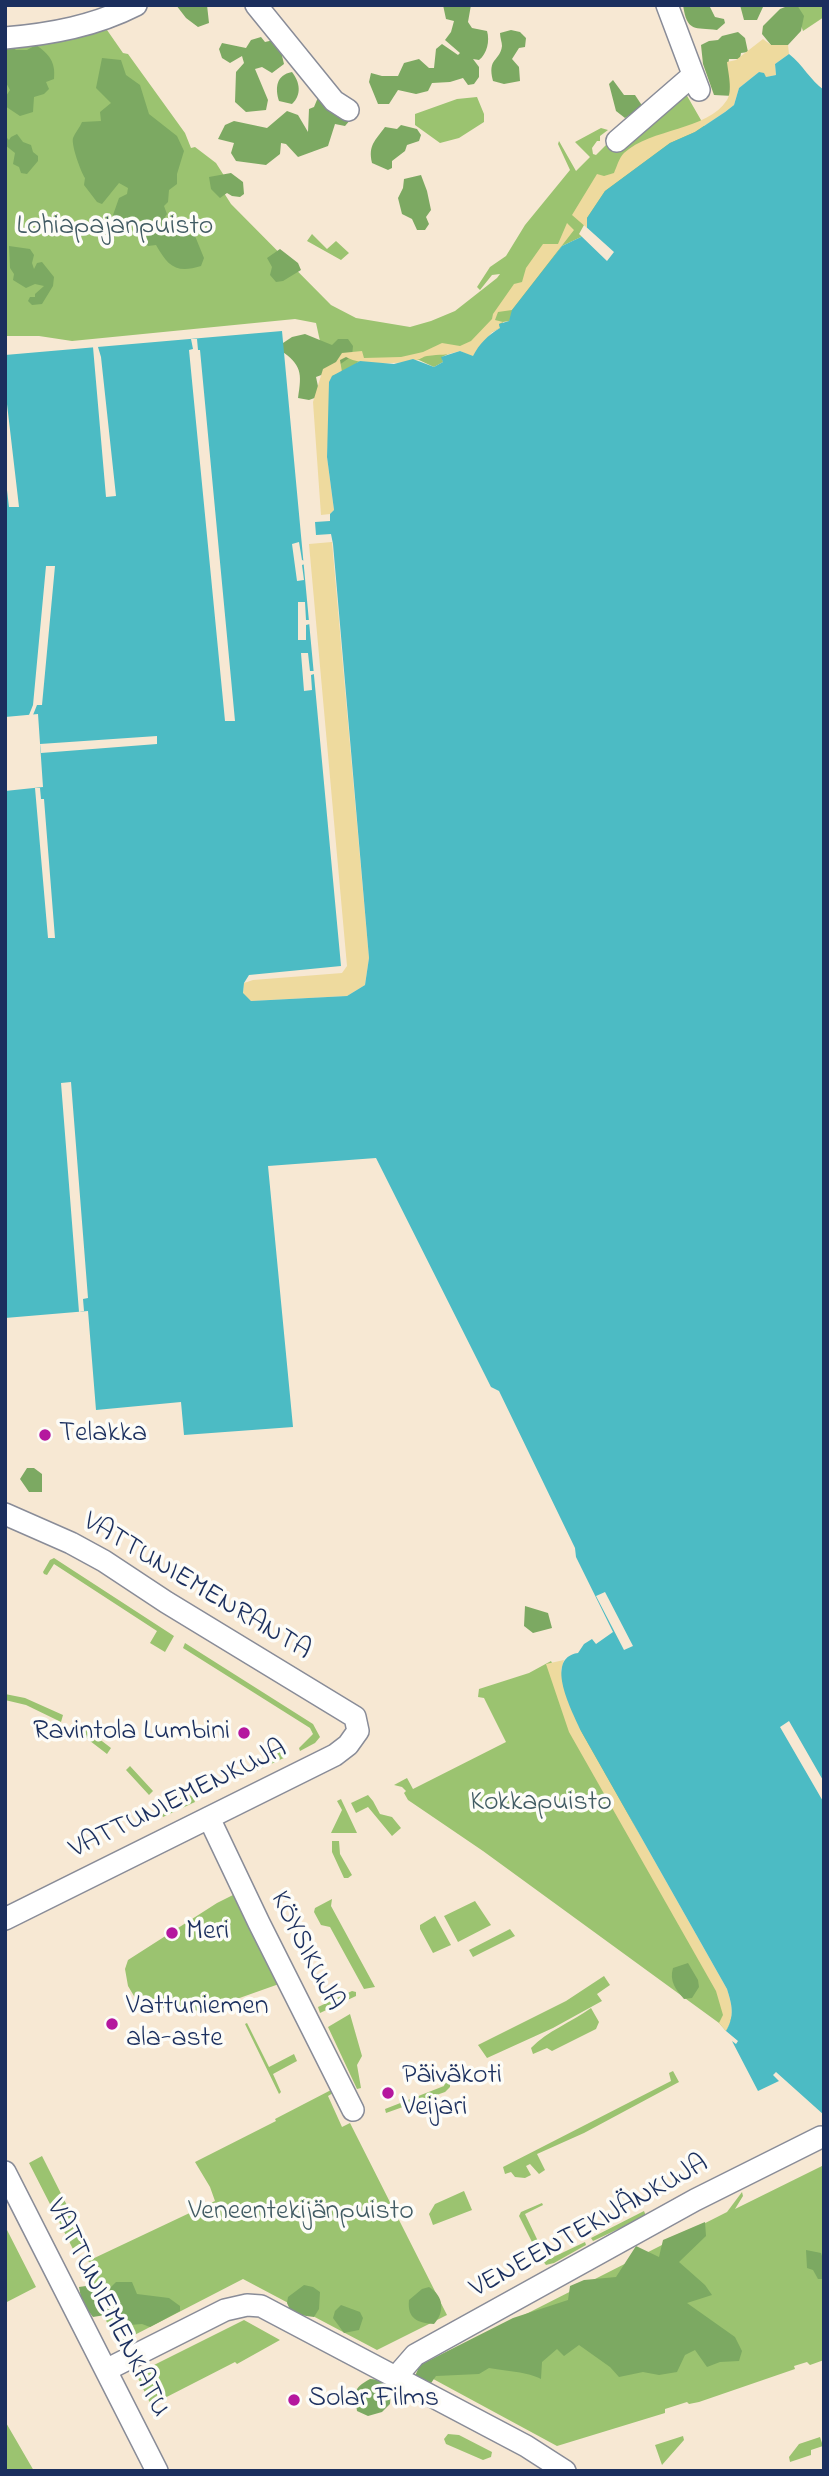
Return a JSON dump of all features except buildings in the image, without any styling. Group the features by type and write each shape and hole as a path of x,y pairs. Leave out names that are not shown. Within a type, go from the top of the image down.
{"street":[{"path":"5,38 50,33 93,23 136,5"},
{"path":"256,5 334,101 348,110"},
{"path":"617,141 696,83 667,5"},
{"name":"VATTUNIEMENRANTA","path":"5,1514 71,1543 104,1562 355,1717"},
{"name":"VATTUNIEMENKUJA","path":"5,1919 335,1755 348,1745 358,1731 355,1717"},
{"name":"KÖYSIKUJA","path":"209,1818 353,2110"},
{"name":"VENEENTEKIJÄNKUJA","path":"395,2378 415,2355 695,2200 821,2137"},
{"name":"VATTUNIEMENKATU","path":"5,2172 157,2471"},
{"path":"106,2370 225,2310 247,2305 261,2306 526,2446 565,2471"}],"green space":[{"path":"176,5 207,5 209,23 198,27 186,18"},
{"path":"443,5 471,5 468,22 472,28 487,31 486,51 479,60 473,59 479,67 479,77 474,84 468,85 463,78 432,83 428,91 416,94 398,90 389,104 378,104 369,82 371,73 398,76 404,63 419,59 429,68 434,68 436,49 442,44 458,55 460,53 445,40 454,21 446,19"},
{"path":"683,5 709,5 715,17 724,19 725,23 717,30 693,27 687,20"},
{"path":"740,5 763,7 757,20 744,20"},
{"path":"797,5 824,5 824,17 803,31 795,8"},
{"path":"797,5 804,16 801,31 788,45 771,45 762,34 763,26 780,9"},
{"name":"Lohiapajanpuisto","path":"107,30 123,53 128,54 185,133 191,148 195,147 216,163 230,185 224,193 231,204 331,305 356,318 410,327 455,311 497,278 500,274 492,275 480,290 477,287 490,267 506,256 525,225 570,170 559,141 576,171 590,157 575,142 601,128 608,130 592,148 593,154 596,155 613,138 686,94 705,127 581,237 562,246 509,321 442,357 443,362 434,367 419,360 360,361 329,382 316,323 295,319 72,341 39,336 5,336 5,48"},
{"path":"511,30 520,32 526,38 525,47 519,48 512,59 519,67 520,81 504,84 493,81 492,68 501,51 500,33"},
{"path":"738,32 745,38 748,52 741,53 740,59 729,59 728,67 734,77 733,96 714,95 703,64 701,45"},
{"path":"261,37 265,42 278,39 284,64 272,73 262,67 255,69 268,100 266,110 246,112 235,102 236,72 244,63 242,56 230,63 222,58 219,49 222,43 246,48 251,40"},
{"path":"5,42 16,50 27,50 36,45 53,63 54,79 46,82 49,89 34,97 33,112 20,116 5,106 10,90 5,81"},
{"path":"102,58 121,60 126,75 140,85 149,114 177,136 184,151 177,184 169,190 168,202 164,206 167,214 162,222 173,231 195,236 204,258 201,266 185,269 174,266 156,245 148,246 132,219 122,221 113,215 119,198 127,194 128,188 119,183 102,204 97,202 84,185 85,178 75,152 73,138 82,122 101,121 100,112 111,103 96,88"},
{"path":"292,72 299,88 292,104 279,101 277,91 280,79"},
{"path":"613,80 624,95 635,95 643,107 625,118 616,111 609,84"},
{"path":"319,95 351,119 345,126 335,124 328,146 298,157 286,144 281,143 280,154 266,165 236,161 231,153 234,143 218,139 225,125 234,121 267,128 287,111 298,115 308,132 309,109 314,107"},
{"path":"477,97 484,114 484,122 459,138 440,143 415,125 415,114 457,99"},
{"path":"401,125 417,129 421,135 419,141 407,145 405,151 392,161 392,168 388,170 372,163 375,140 385,127 397,129"},
{"path":"17,134 23,142 31,145 38,156 38,161 27,174 21,173 19,167 13,164 15,153 5,145 5,136 9,140"},
{"path":"231,173 243,182 244,194 240,197 227,193 220,198 211,189 209,177"},
{"path":"421,175 431,210 426,217 429,224 425,230 417,230 412,219 402,214 398,198 404,179"},
{"path":"312,234 327,249 336,241 349,253 341,260 307,241"},
{"path":"9,246 30,249 34,255 34,269 37,263 42,262 54,277 53,286 42,304 32,305 28,301 44,286 35,284 26,288 13,280"},
{"path":"280,249 298,263 301,270 283,281 276,282 270,275 272,267 267,258"},
{"path":"305,334 332,345 338,339 348,339 353,346 352,356 329,372 316,377 320,396 309,400 298,398 299,370 293,360 280,350 280,345 292,337"},
{"path":"27,1468 34,1468 42,1474 42,1492 29,1492 20,1479"},
{"path":"54,1558 174,1636 165,1652 150,1643 157,1631 54,1564 47,1575 44,1574 50,1560"},
{"path":"525,1606 548,1613 552,1628 533,1633 524,1626"},
{"path":"185,1643 313,1724 320,1737 300,1751 299,1748 313,1734 310,1728 183,1648"},
{"name":"Kokkapuisto","path":"551,1661 732,2018 726,2031 719,2023 483,1851 408,1800 404,1793 406,1791 394,1785 407,1778 413,1789 506,1742 484,1698 478,1697 479,1689 529,1673"},
{"path":"5,1694 25,1698 63,1715 61,1722 26,1705 5,1700"},
{"path":"85,1728 111,1748 107,1754 81,1734"},
{"path":"279,1749 287,1754 286,1757 241,1778 240,1775 264,1762 268,1764"},
{"path":"130,1766 153,1791 149,1795 126,1770"},
{"path":"179,1789 193,1797 195,1802 163,1817 161,1813 169,1795"},
{"path":"368,1795 380,1814 392,1817 401,1828 392,1836 368,1807 356,1813 351,1803"},
{"path":"341,1799 357,1833 331,1833 342,1810 337,1801"},
{"path":"332,1841 339,1841 340,1854 352,1875 348,1878 344,1878 332,1852"},
{"path":"235,1894 279,1984 217,2006 185,2013 141,2003 128,1986 125,1969 128,1960"},
{"path":"332,1899 331,1906 375,1987 364,1989 330,1927 321,1925 314,1912 315,1908"},
{"path":"475,1901 491,1925 458,1942 444,1916"},
{"path":"435,1916 451,1945 433,1953 420,1925"},
{"path":"510,1929 515,1936 473,1957 469,1950"},
{"path":"688,1963 699,1987 692,1998 684,1999 674,1985 672,1973 673,1968"},
{"path":"604,1976 610,1985 597,1994 602,2001 553,2028 487,2058 478,2045 566,2001"},
{"path":"352,1991 356,1992 356,1996 320,2013 318,2007"},
{"path":"591,2008 599,2022 596,2029 552,2051 547,2048 533,2054 531,2048 537,2042"},
{"path":"350,2014 362,2056 357,2065 361,2088 357,2089 328,2027"},
{"path":"247,2023 269,2067 294,2054 297,2061 273,2074 281,2092 279,2094 245,2024"},
{"path":"673,2071 679,2082 584,2133 537,2154 545,2170 539,2174 530,2164 526,2166 531,2175 525,2178 515,2177 511,2172 505,2174 503,2167 671,2081 669,2073"},
{"path":"446,2078 450,2078 450,2087 445,2092 386,2113 385,2109 444,2086"},
{"name":"Veneentekijänpuisto","path":"331,2090 333,2093 328,2096 342,2127 350,2123 447,2315 377,2350 243,2279 119,2343 87,2288 90,2285 83,2271 94,2265 88,2261 215,2201 195,2162"},
{"path":"42,2156 87,2245 74,2251 29,2163"},
{"path":"824,2165 824,2360 810,2365 807,2362 794,2366 795,2369 699,2402 687,2402 665,2409 665,2413 557,2446 424,2374 463,2346 727,2212 742,2192 743,2196 735,2209"},
{"path":"464,2191 472,2210 433,2225 429,2214 435,2204"},
{"path":"542,2203 543,2205 525,2214 547,2260 585,2242 586,2245 546,2265 519,2216 521,2212"},
{"path":"644,2211 646,2216 593,2241 591,2238"},
{"path":"705,2222 706,2236 679,2262 705,2285 712,2295 687,2303 735,2337 742,2351 739,2361 720,2362 707,2367 695,2350 685,2355 677,2372 659,2375 643,2372 619,2377 610,2367 579,2345 564,2356 557,2349 542,2362 541,2379 523,2373 489,2368 479,2374 436,2376 429,2386 414,2378 420,2365 513,2318 568,2300 570,2286 584,2280 616,2277 636,2246 659,2257 663,2240"},
{"path":"5,2226 36,2287 5,2303"},
{"path":"806,2250 821,2253 824,2262 823,2279 818,2279 813,2270 807,2268"},
{"path":"116,2282 132,2282 137,2294 169,2298 180,2306 180,2311 150,2327 142,2324 129,2325 111,2314 93,2317 82,2303 79,2287 93,2285 98,2292 108,2290"},
{"path":"304,2285 320,2292 319,2309 314,2317 292,2314 287,2303 288,2297"},
{"path":"429,2287 438,2295 441,2304 440,2314 434,2324 415,2319 409,2306 409,2300 422,2289"},
{"path":"341,2305 360,2312 363,2318 359,2330 344,2333 333,2318"},
{"path":"244,2320 280,2340 151,2405 136,2374"},
{"path":"370,2379 381,2381 388,2386 390,2404 382,2412 368,2416 357,2411 355,2395 357,2389"},
{"path":"5,2421 34,2471 5,2471"},
{"path":"448,2434 459,2435 492,2452 491,2457 483,2460 446,2444 444,2439"},
{"path":"683,2436 684,2440 662,2465 655,2445"},
{"path":"820,2437 823,2446 811,2450 811,2455 790,2462 789,2457 799,2444"}],"sand":[{"path":"763,39 771,45 788,45 789,54 775,64 776,75 766,77 759,72 739,88 734,105 725,112 695,132 670,143 605,191 587,218 587,228 572,215 597,174 604,176 614,173 622,155 635,145 693,124 718,110 730,92 727,62 736,60"},
{"path":"567,223 574,230 512,310 498,312 495,320 503,322 499,324 500,328 492,332 473,357 460,351 401,362 370,363 346,357 340,360 342,372 332,376 327,457 334,510 330,514 321,515 313,402 323,369 336,362 342,353 362,351 364,358 401,357 423,352 442,343 460,346 471,341 492,319 514,284 522,282 526,268 543,244 558,244"},
{"path":"332,542 369,958 365,985 347,996 251,1001 243,994 244,983 342,973 347,966 309,544"},
{"path":"564,1660 561,1670 581,1731 727,1989 732,2010 726,2031 719,2023 723,2015 716,1991 569,1732 546,1664"}],"water":[{"path":"789,54 824,90 824,2115 776,2072 773,2075 779,2081 758,2091 732,2041 736,2044 738,2041 726,2031 732,2010 727,1989 581,1731 563,1687 563,1665 568,1657 578,1653 584,1644 592,1639 596,1644 613,1632 499,1391 491,1387 376,1158 268,1166 293,1427 184,1435 181,1402 96,1410 88,1311 5,1318 5,791 43,787 38,714 5,717 5,355 282,331 341,966 249,975 244,983 243,993 251,1001 347,996 365,985 369,958 333,544 331,534 316,535 315,522 330,521 330,514 334,510 327,457 329,382 332,376 360,361 394,364 413,359 434,367 443,362 441,357 460,351 473,356 484,340 500,328 499,324 509,321 512,310 562,246 581,237 587,228 587,218 605,191 670,143 695,132 725,112 734,105 739,88 759,72 766,77 776,75 775,64"}],"pier":[{"path":"584,225 614,252 607,261 579,234"},
{"path":"191,339 197,339 200,350 235,721 225,721 189,350 193,349"},
{"path":"93,347 98,347 101,357 116,496 106,497"},
{"path":"5,387 19,507 9,507 5,473"},
{"path":"299,542 305,564 302,565 304,580 297,581 292,544"},
{"path":"46,566 55,566 42,705 37,705 33,715 29,715 33,705"},
{"path":"298,602 305,602 306,620 310,620 310,624 306,625 306,640 298,640"},
{"path":"301,653 308,653 310,671 314,671 311,675 312,690 304,691"},
{"path":"157,736 157,744 41,753 40,744"},
{"path":"35,788 40,788 41,799 44,799 55,938 48,938"},
{"path":"71,1082 88,1298 83,1299 84,1311 79,1312 61,1083"},
{"path":"605,1592 633,1646 624,1650 596,1596"},
{"path":"789,1721 824,1782 824,1803 780,1727"}],"place":[{"name":"Telakka","path":"45,1435"},
{"name":"Ravintola Lumbini","path":"244,1733"},
{"name":"Meri","path":"172,1933"},
{"name":"Vattuniemen ala-aste","path":"112,2024"},
{"name":"Päiväkoti Veijari","path":"388,2093"},
{"name":"Solar Films","path":"294,2400"}]}
